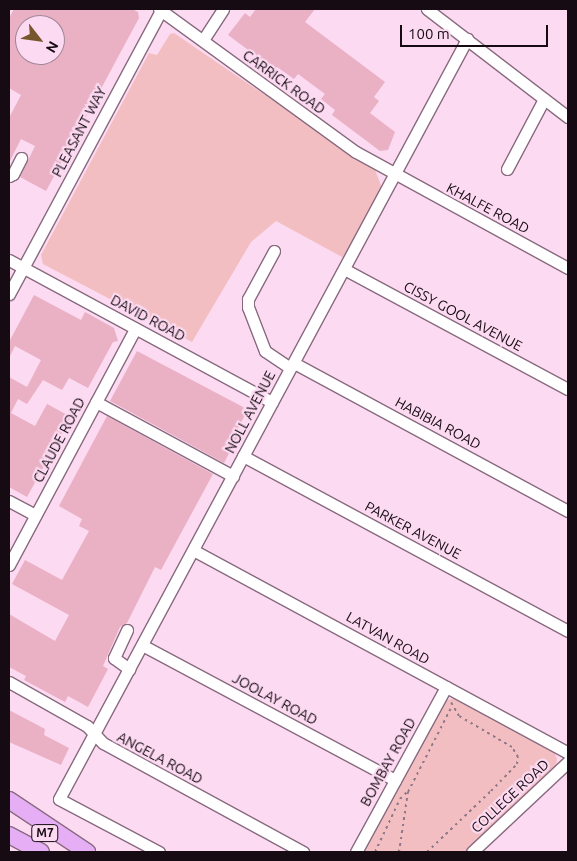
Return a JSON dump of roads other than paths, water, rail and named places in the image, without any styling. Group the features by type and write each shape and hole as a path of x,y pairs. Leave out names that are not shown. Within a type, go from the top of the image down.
{"highway":[{"path":"9,800 87,852"},
{"name":"M7","path":"9,814 82,852"},
{"name":"M7","path":"9,835 41,852"},
{"path":"9,845 25,852"}],"street":[{"path":"203,40 223,9"},
{"path":"426,9 568,118"},
{"name":"CARRICK ROAD","path":"160,10 346,146 394,175"},
{"name":"PLEASANT WAY","path":"9,294 160,10"},
{"name":"NOLL AVENUE","path":"159,852 59,799 467,39"},
{"path":"507,169 544,99"},
{"path":"9,176 13,174 21,158"},
{"name":"KHALFE ROAD","path":"394,175 568,268"},
{"name":"HABIBIA ROAD","path":"274,251 248,299 248,307 265,351 568,511"},
{"name":"DAVID ROAD","path":"9,260 272,402"},
{"name":"CISSY GOOL AVENUE","path":"344,269 568,389"},
{"name":"CLAUDE ROAD","path":"9,565 135,328"},
{"path":"96,402 233,476"},
{"name":"PARKER AVENUE","path":"243,456 568,631"},
{"path":"9,500 36,515"},
{"name":"LATVAN ROAD","path":"193,550 448,692 568,753"},
{"path":"127,630 114,658 129,669"},
{"name":"JOOLAY ROAD","path":"142,645 395,780"},
{"name":"ANGELA ROAD","path":"9,682 87,726 103,743 303,852"},
{"name":"BOMBAY ROAD","path":"356,852 395,780 448,692"},
{"name":"COLLEGE ROAD","path":"472,852 568,762"}]}
